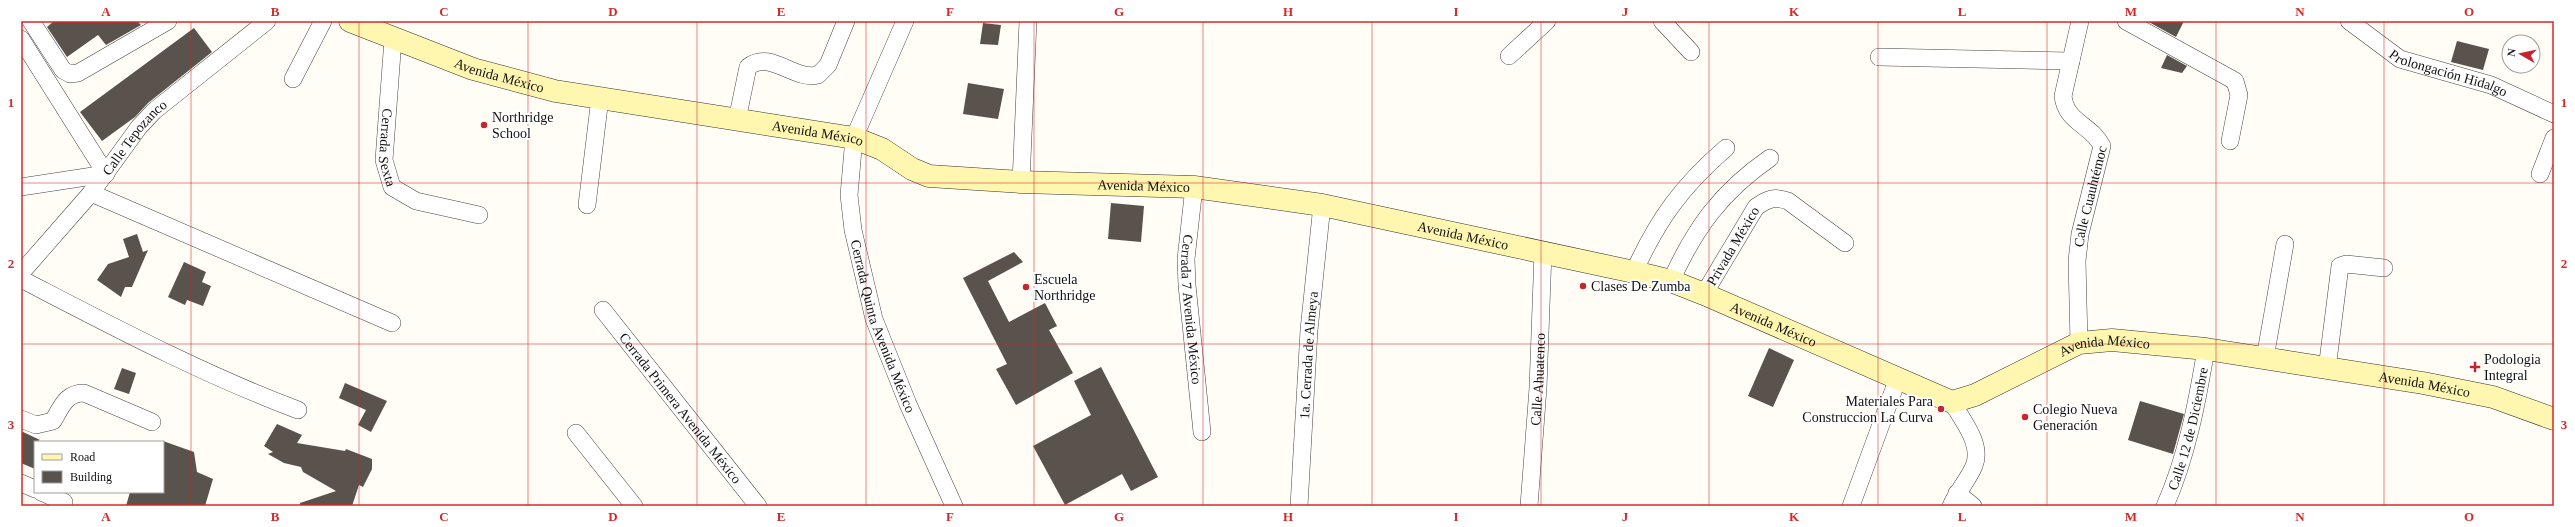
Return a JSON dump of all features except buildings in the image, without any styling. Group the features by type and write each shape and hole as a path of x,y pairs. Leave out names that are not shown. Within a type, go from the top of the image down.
{"main road":[{"name":"Avenida México","path":"350,21 392,39 473,69 555,91 854,138 882,149 912,168 929,176 1021,182 1194,187 1322,205 1634,272 1671,281 1704,294 1952,402 1975,395 2079,343 2112,340 2206,349 2423,383 2493,397 2553,414"}],"street":[{"path":"31,21 63,70 70,74 78,73 168,21"},
{"name":"Calle Tepozanco","path":"21,273 91,193 139,127 154,111 267,21"},
{"path":"293,79 323,21"},
{"path":"737,120 748,67 755,61 766,61 805,75 818,75 828,65 846,21"},
{"name":"Cerrada Quinta Avenida México","path":"905,21 854,138 850,195 853,230 874,319 908,404 954,506"},
{"path":"1021,182 1028,21"},
{"path":"1509,56 1547,21"},
{"path":"1662,21 1691,52"},
{"name":"Calle Cuauhtémoc","path":"2079,343 2077,261 2080,234 2102,146 2098,136 2075,121 2064,105 2063,96 2080,21"},
{"path":"2126,21 2235,81 2239,95 2230,141"},
{"name":"Prolongación Hidalgo","path":"2349,21 2400,59 2491,85 2554,114"},
{"path":"21,39 106,174 21,187"},
{"name":"Cerrada Sexta","path":"392,39 384,160 392,187 416,201 479,215"},
{"path":"1879,57 2071,61"},
{"path":"587,205 600,98"},
{"path":"2540,174 2554,138"},
{"path":"1634,272 1651,234 1665,213 1705,167 1726,148"},
{"path":"1671,281 1698,228 1719,201 1745,175 1770,158"},
{"name":"Cerrada 7 Avenida México","path":"1194,187 1186,259 1202,432"},
{"path":"91,193 392,323"},
{"name":"Privada México","path":"1704,294 1756,207 1767,200 1776,197 1788,201 1845,243"},
{"name":"1a. Cerrada de Almeya","path":"1299,506 1309,330 1322,205"},
{"path":"2265,358 2285,244"},
{"name":"Calle Ahuatenco","path":"1529,506 1538,388 1543,252"},
{"path":"2327,369 2340,266 2346,264 2384,268"},
{"path":"21,279 187,364 246,391 298,410"},
{"name":"Cerrada Primera Avenida México","path":"603,310 758,506"},
{"name":"Calle 12 de Diciembre","path":"2165,506 2175,482 2194,420 2206,349"},
{"path":"1851,506 1898,378"},
{"path":"21,420 36,425 50,422 54,420 67,397 74,393 84,393 152,422"},
{"path":"1952,402 1973,439 1977,453 1974,466 1954,499 1973,506"},
{"path":"576,433 634,506"},
{"path":"21,483 34,489"},
{"path":"43,493 64,502"}],"place":[{"name":"Northridge School","path":"484,125"},
{"name":"Clases De Zumba","path":"1583,286"},
{"name":"Escuela Northridge","path":"1026,287"},
{"name":"Podologia Integral","path":"2475,367"},
{"name":"Materiales Para Construccion La Curva","path":"1941,409"},
{"name":"Colegio Nueva Generación","path":"2025,417"}]}
